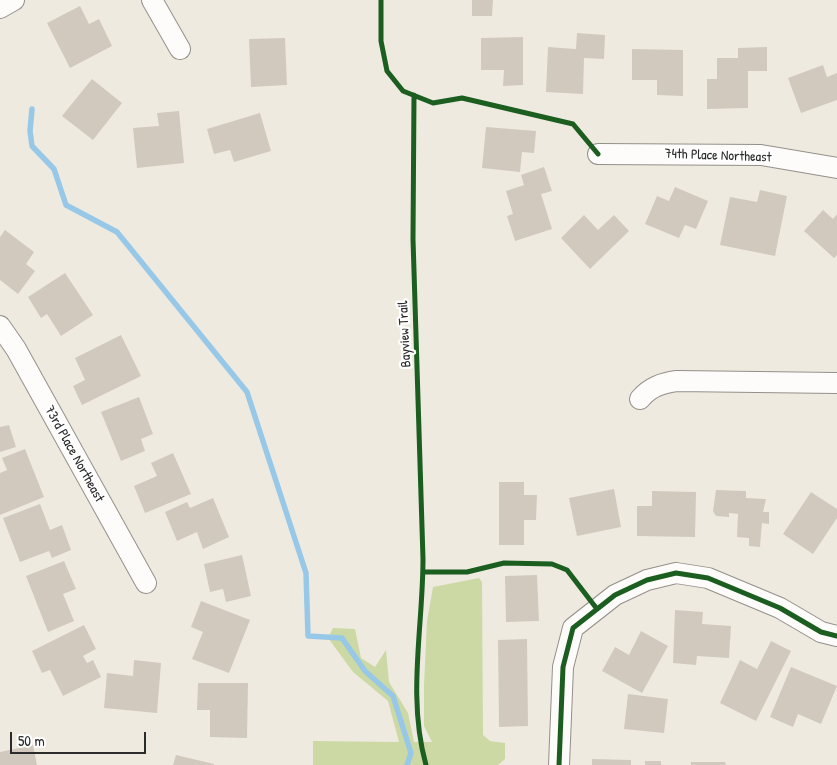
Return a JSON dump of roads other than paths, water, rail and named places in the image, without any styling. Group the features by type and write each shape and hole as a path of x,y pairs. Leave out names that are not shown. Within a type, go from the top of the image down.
{"street":[{"path":"0,8 14,0"},
{"path":"152,0 180,50"},
{"name":"74th Place Northeast","path":"598,154 761,155 837,168"},
{"name":"73rd Place Northeast","path":"0,326 16,349 146,583"},
{"path":"640,399 664,383 677,381 837,383"},
{"path":"559,765 562,666 573,628 615,595 647,580 676,573 708,578 780,608 821,632 837,636"}],"waterway":[{"path":"32,109 30,131 32,146 54,169 66,205 117,232 247,392 306,573 308,636 342,638 365,671 393,696 411,753 407,765"}]}
